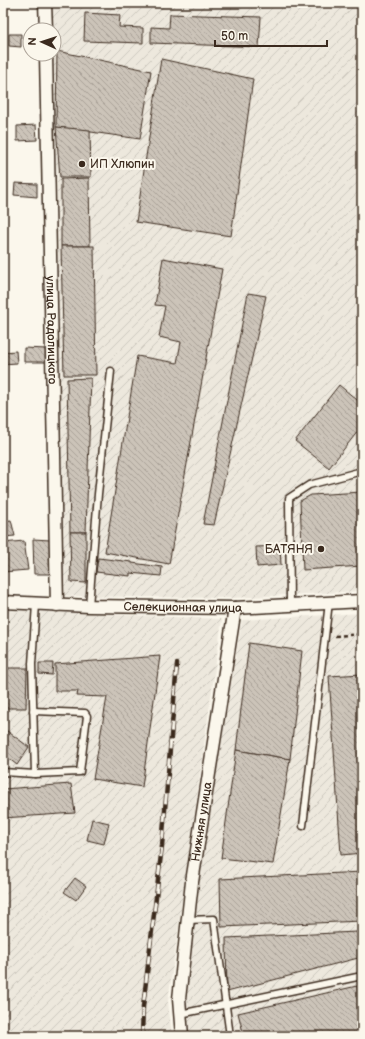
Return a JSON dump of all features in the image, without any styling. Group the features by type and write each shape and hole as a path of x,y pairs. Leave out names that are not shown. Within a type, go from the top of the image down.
{"street":[{"path":"45,3 46,22"},
{"name":"улица Радолицкого","path":"46,62 57,605"},
{"name":"Селекционная улица","path":"3,602 89,606 235,608 362,601"},
{"name":"Нижняя улица","path":"182,1036 179,999 188,920 235,608"}],"lane":[{"path":"89,606 98,494 111,371"},
{"path":"290,604 289,498 308,485 362,471"},
{"path":"303,826 329,602"},
{"path":"35,774 32,664 36,604"},
{"path":"3,772 35,774 80,772 87,716 85,713 33,710"},
{"path":"188,920 214,919 230,1036"},
{"path":"180,1014 362,976"},
{"path":"3,1032 9,1036"}],"path":[{"path":"325,637 362,634"}],"shaded area":[{"path":"50,3 362,3 362,591 231,598 62,596 57,184 52,62 62,62 62,22 51,22"},
{"path":"3,610 222,619 168,1001 172,1036 3,1036"},
{"path":"362,613 362,1036 187,1036 184,999 197,883 242,620"}],"building":[{"path":"85,13 120,15 119,27 143,28 143,43 84,41"},
{"path":"170,14 261,17 259,47 151,43 151,27 169,28"},
{"path":"9,34 21,34 21,47 9,46"},
{"path":"62,52 151,71 140,139 56,127 57,62 62,62"},
{"path":"161,59 253,79 231,236 136,222"},
{"path":"36,125 37,140 17,141 17,126"},
{"path":"56,127 90,130 91,177 60,177"},
{"path":"89,178 90,246 61,246 61,179"},
{"path":"15,183 37,184 37,197 14,195"},
{"path":"61,246 94,246 96,375 64,375"},
{"path":"163,258 222,269 169,564 105,552 137,356 177,363 181,342 159,337 165,306 155,305"},
{"path":"248,293 266,296 214,525 203,524"},
{"path":"24,348 46,349 46,362 24,362"},
{"path":"16,351 17,363 3,364 3,352"},
{"path":"91,378 86,532 70,532 67,379"},
{"path":"339,385 362,404 362,426 329,468 295,441"},
{"path":"362,492 362,566 303,570 300,501 311,495"},
{"path":"11,520 15,536 3,537 3,521"},
{"path":"70,532 86,532 86,583 71,582"},
{"path":"33,539 50,540 52,574 34,574"},
{"path":"24,541 28,570 3,572 3,543"},
{"path":"280,546 281,565 257,567 256,547"},
{"path":"98,558 162,567 161,576 130,573 130,576 96,572"},
{"path":"249,643 302,651 290,759 236,750"},
{"path":"160,656 142,787 93,779 107,697 77,696 78,691 55,691 55,664"},
{"path":"39,663 53,663 52,675 39,674"},
{"path":"3,668 27,668 26,708 3,708"},
{"path":"362,674 362,853 341,855 329,676"},
{"path":"3,728 29,747 17,765 3,754"},
{"path":"236,750 290,759 273,864 221,858"},
{"path":"71,784 75,813 3,818 3,789"},
{"path":"92,819 109,823 104,844 87,840"},
{"path":"362,872 362,921 221,927 220,879"},
{"path":"75,878 86,886 76,900 64,892"},
{"path":"357,932 362,957 227,992 226,938"},
{"path":"357,986 362,1007 362,1036 244,1036 238,1013"}],"railway":[{"path":"142,1036 143,1007 162,846 177,664"}],"place":[{"name":"ИП Хлюпин","path":"82,164"},
{"name":"БАТЯНЯ","path":"321,549"}]}
